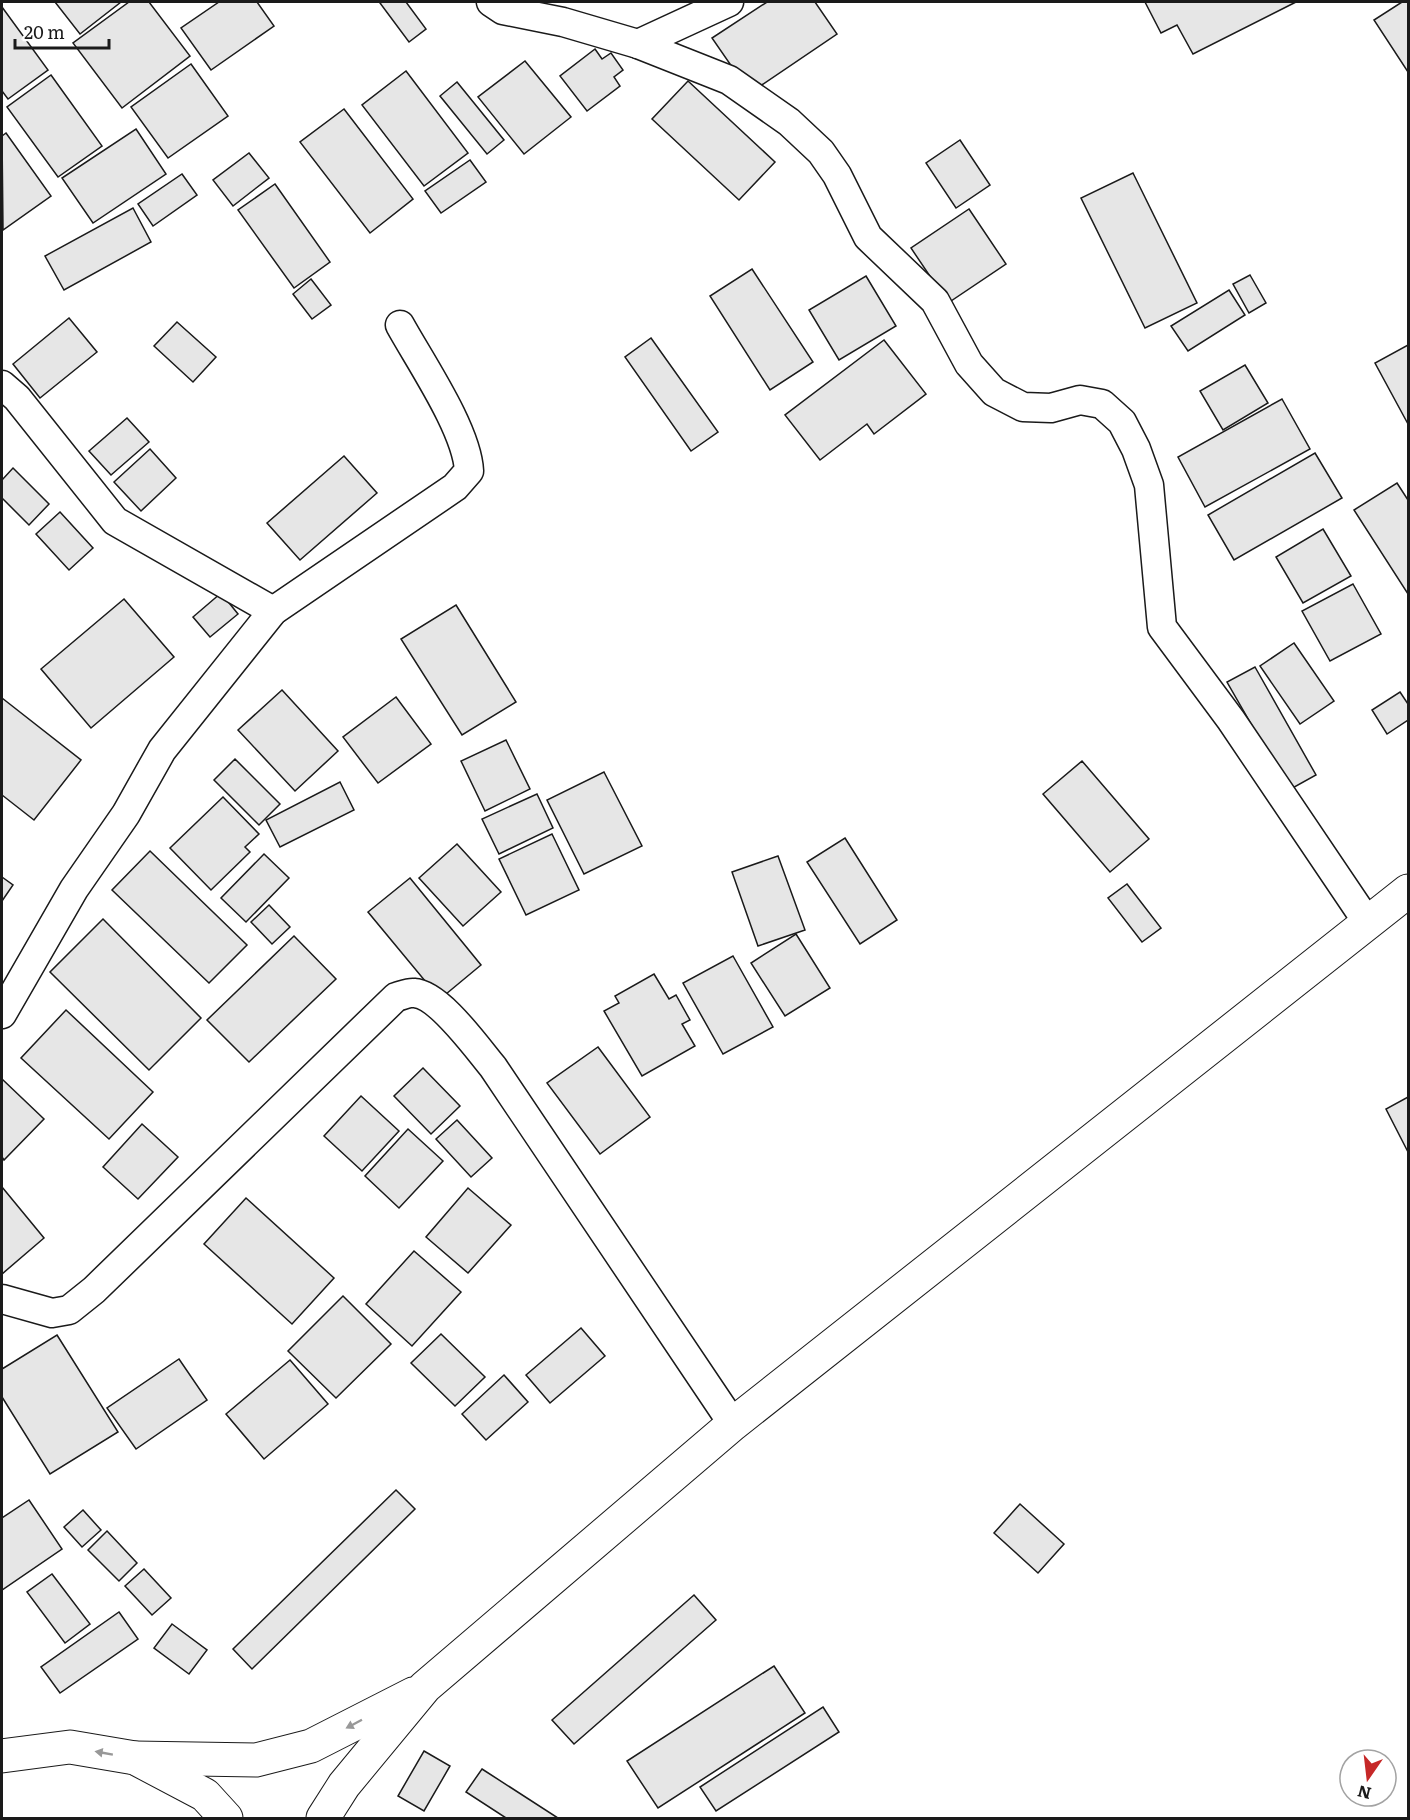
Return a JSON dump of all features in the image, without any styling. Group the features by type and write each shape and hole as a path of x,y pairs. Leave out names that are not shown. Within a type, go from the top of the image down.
{"main road":[{"path":"323,1818 344,1785 425,1687 733,1424 1408,891"},
{"path":"2,1756 70,1747 135,1758 256,1760 311,1746 425,1687"},
{"path":"135,1758 205,1795 226,1818"}],"street":[{"path":"491,2 503,10 563,22 638,44 729,80 789,122 821,152 837,175 868,237 935,301 969,364 994,392 1023,407 1051,408 1080,400 1102,404 1122,422 1136,449 1149,485 1162,627 1232,720 1368,923"},
{"path":"638,44 729,2"},
{"path":"2,1014 74,889 126,814 162,750 273,610 455,487 469,471 469,457 455,424 400,325"},
{"path":"2,385 17,398 115,521 273,610"},
{"path":"2,1299 52,1313 69,1310 94,1290 396,997 414,993 429,998 448,1015 493,1067 733,1424"}],"building":[{"path":"55,2 121,2 80,34"},
{"path":"129,2 149,2 190,56 122,108 73,43"},
{"path":"219,2 257,2 274,26 211,70 181,28"},
{"path":"406,2 426,29 409,42 380,3"},
{"path":"767,2 815,2 837,34 750,93 712,38"},
{"path":"1145,2 1296,2 1193,54 1177,25 1161,33"},
{"path":"1402,2 1408,2 1408,72 1374,20"},
{"path":"2,7 48,70 8,99 2,91"},
{"path":"595,49 602,59 611,53 623,70 614,77 620,86 587,111 560,76"},
{"path":"525,61 571,117 524,154 478,97"},
{"path":"191,64 228,116 168,158 131,107"},
{"path":"406,71 468,153 424,186 362,105"},
{"path":"51,75 102,146 58,177 7,107"},
{"path":"688,81 775,162 739,200 652,119"},
{"path":"457,82 504,140 487,154 440,96"},
{"path":"344,109 413,199 370,233 300,142"},
{"path":"136,129 166,174 93,223 62,178"},
{"path":"6,133 51,196 3,230 2,136"},
{"path":"960,140 990,185 956,208 926,163"},
{"path":"249,153 269,178 233,206 213,180"},
{"path":"470,160 486,182 441,213 425,191"},
{"path":"1133,173 1197,303 1145,328 1081,198"},
{"path":"182,174 197,195 153,226 138,204"},
{"path":"275,184 330,262 294,288 238,210"},
{"path":"133,208 151,242 64,290 45,256"},
{"path":"969,209 1006,264 948,303 911,248"},
{"path":"752,269 813,362 770,390 710,296"},
{"path":"1250,275 1266,303 1249,313 1233,284"},
{"path":"866,276 896,326 839,360 809,310"},
{"path":"311,279 331,305 312,319 293,294"},
{"path":"1229,290 1245,315 1188,351 1171,326"},
{"path":"69,318 97,352 40,398 13,364"},
{"path":"177,322 216,357 193,382 154,346"},
{"path":"651,338 718,432 691,451 625,357"},
{"path":"884,340 926,394 874,434 867,424 820,460 785,415"},
{"path":"1408,345 1408,424 1375,363"},
{"path":"1245,365 1268,403 1223,430 1200,391"},
{"path":"1282,399 1310,449 1205,507 1178,457"},
{"path":"127,418 149,442 111,475 89,451"},
{"path":"150,449 176,478 141,511 114,482"},
{"path":"1315,453 1342,498 1234,560 1208,515"},
{"path":"344,456 377,493 300,560 267,523"},
{"path":"13,468 49,504 29,525 2,498 2,480"},
{"path":"1397,483 1408,500 1408,594 1354,510"},
{"path":"60,512 93,548 69,570 36,534"},
{"path":"1323,529 1351,576 1303,603 1276,557"},
{"path":"1353,584 1381,634 1330,661 1302,611"},
{"path":"221,593 238,614 210,637 193,617"},
{"path":"124,599 174,657 91,728 41,669"},
{"path":"456,605 516,702 462,735 401,639"},
{"path":"1294,643 1334,701 1300,724 1260,666"},
{"path":"1255,667 1316,775 1289,790 1227,682"},
{"path":"282,690 338,751 295,791 238,730"},
{"path":"1400,692 1408,704 1408,720 1387,734 1372,710"},
{"path":"396,697 431,744 378,783 343,737"},
{"path":"2,698 81,760 34,820 2,795"},
{"path":"506,740 530,789 485,811 461,761"},
{"path":"235,759 280,804 259,825 214,780"},
{"path":"1082,761 1149,839 1110,872 1043,794"},
{"path":"604,772 642,846 584,874 547,800"},
{"path":"340,782 354,810 280,847 266,820"},
{"path":"537,794 553,828 499,854 482,819"},
{"path":"223,797 259,834 245,847 250,852 211,890 170,848"},
{"path":"552,834 579,890 526,915 499,859"},
{"path":"845,838 897,920 860,944 807,862"},
{"path":"457,844 501,892 463,926 419,878"},
{"path":"150,851 247,945 209,983 112,890"},
{"path":"264,854 289,878 246,922 221,898"},
{"path":"778,856 805,930 758,946 732,872"},
{"path":"2,877 13,885 2,901"},
{"path":"410,878 481,965 440,999 368,912"},
{"path":"1127,884 1161,928 1142,942 1108,898"},
{"path":"269,905 290,927 272,944 251,922"},
{"path":"103,919 201,1018 149,1070 50,972"},
{"path":"796,934 830,988 785,1016 751,963"},
{"path":"294,936 336,979 249,1062 207,1020"},
{"path":"733,956 773,1027 723,1054 683,983"},
{"path":"654,974 669,999 676,995 690,1020 682,1024 695,1046 642,1076 604,1011 619,1003 615,996"},
{"path":"66,1010 153,1092 109,1139 21,1058"},
{"path":"598,1047 650,1117 600,1154 547,1083"},
{"path":"423,1068 460,1106 431,1134 394,1096"},
{"path":"2,1079 44,1119 4,1160 2,1157"},
{"path":"361,1096 399,1131 362,1171 324,1136"},
{"path":"1408,1097 1408,1152 1386,1109"},
{"path":"457,1120 492,1158 471,1177 436,1139"},
{"path":"142,1124 178,1157 138,1199 103,1167"},
{"path":"408,1129 443,1161 399,1208 365,1176"},
{"path":"2,1187 44,1238 2,1274"},
{"path":"468,1188 511,1225 468,1273 426,1237"},
{"path":"246,1198 334,1278 292,1324 204,1244"},
{"path":"414,1251 461,1292 412,1346 366,1304"},
{"path":"343,1296 391,1344 336,1398 288,1351"},
{"path":"581,1328 605,1356 550,1403 526,1375"},
{"path":"441,1334 485,1377 455,1406 411,1363"},
{"path":"57,1335 118,1432 50,1474 2,1397 2,1369"},
{"path":"179,1359 207,1400 136,1449 107,1408"},
{"path":"290,1360 328,1404 264,1459 226,1414"},
{"path":"504,1375 528,1402 486,1440 462,1414"},
{"path":"396,1490 415,1509 252,1669 233,1649"},
{"path":"29,1500 62,1549 2,1590 2,1518"},
{"path":"1020,1504 1064,1544 1038,1573 994,1533"},
{"path":"83,1510 101,1530 82,1547 64,1527"},
{"path":"107,1531 137,1563 119,1581 88,1550"},
{"path":"144,1569 171,1598 152,1615 125,1586"},
{"path":"52,1574 90,1624 65,1643 27,1592"},
{"path":"694,1595 716,1620 574,1744 552,1720"},
{"path":"119,1612 138,1639 60,1693 41,1667"},
{"path":"172,1624 207,1650 189,1674 154,1648"},
{"path":"774,1666 805,1713 658,1808 627,1761"},
{"path":"823,1707 839,1732 716,1811 700,1787"},
{"path":"424,1751 450,1766 424,1811 398,1796"},
{"path":"482,1769 558,1818 506,1818 466,1792"}]}
